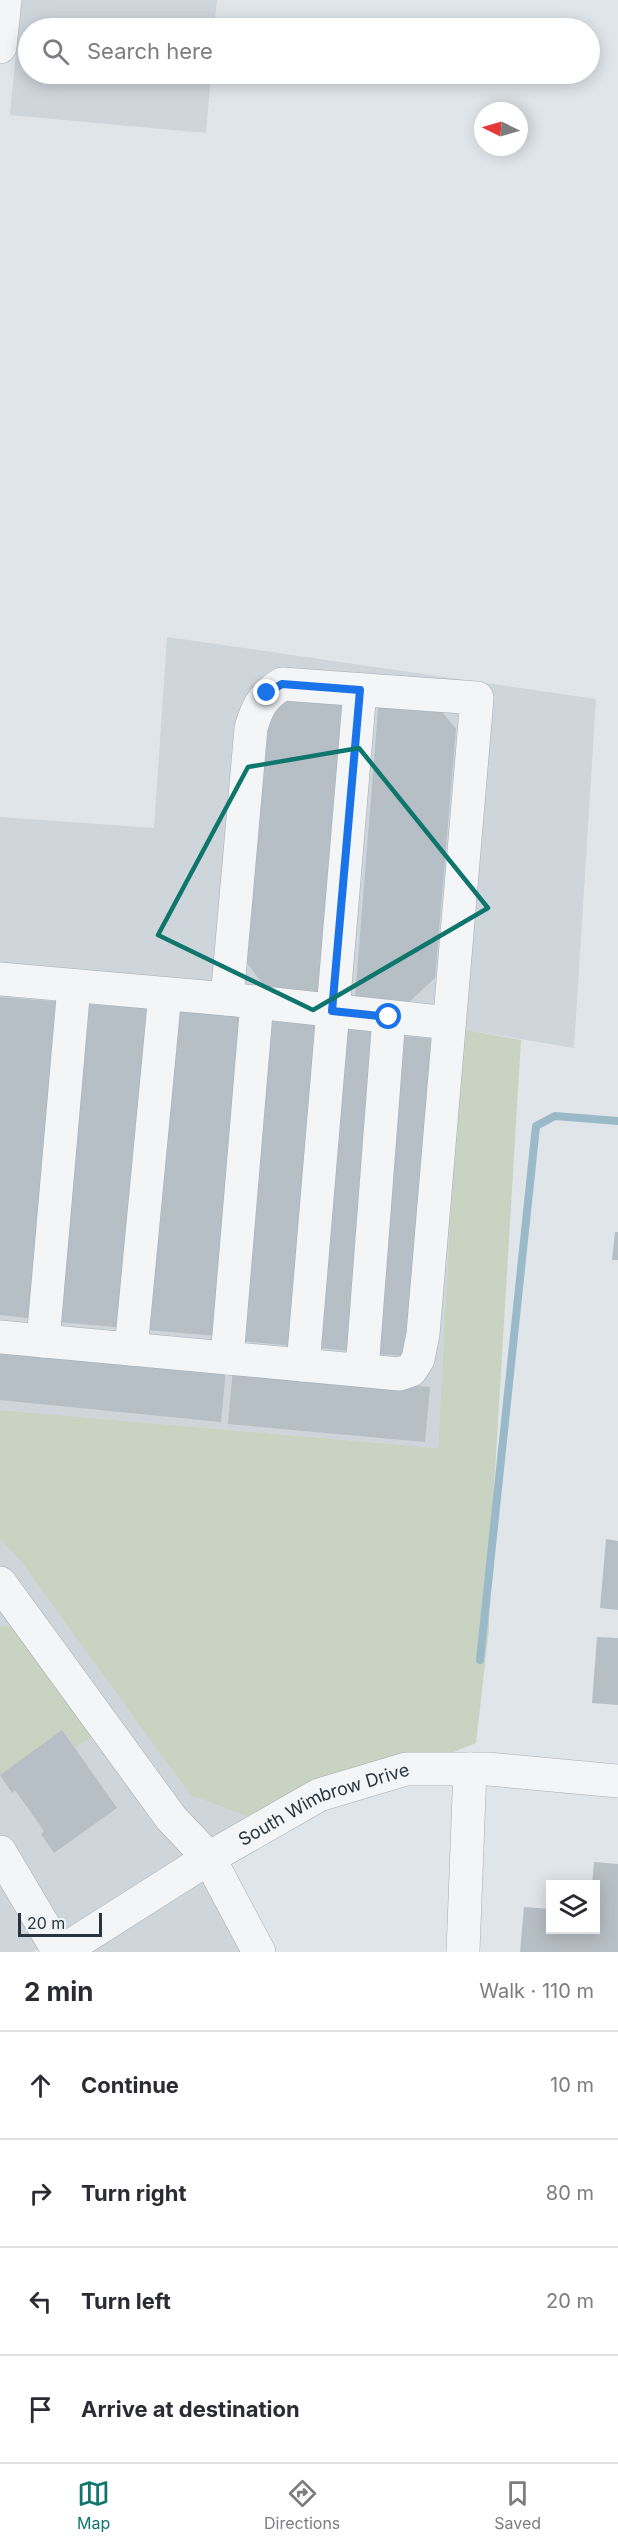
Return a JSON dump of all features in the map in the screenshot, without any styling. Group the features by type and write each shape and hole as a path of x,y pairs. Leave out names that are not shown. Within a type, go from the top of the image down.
{"street":[{"path":"0,47 4,0"},
{"path":"0,1337 399,1374 411,1370 418,1359 423,1334 477,698 282,684 267,693 256,707 250,728 242,1001 227,1358"},
{"path":"303,1365 360,690"},
{"path":"0,979 449,1023"},
{"path":"43,1341 74,986"},
{"path":"131,1349 165,994"},
{"path":"362,1370 389,1017"},
{"path":"0,1583 171,1818 209,1858 259,1952"},
{"name":"South Wimbrow Drive","path":"60,1952 209,1858 319,1795 406,1769 470,1769 618,1781"},
{"path":"463,1952 470,1769"},
{"path":"0,1852 60,1952"}],"highlighted area":[{"path":"359,748 488,908 313,1010 158,935 248,767"}],"shaded area":[{"path":"21,0 217,0 215,18 19,18"},
{"path":"18,31 18,84 210,84 206,133 10,115"},
{"path":"167,637 596,699 574,1048 460,1029 438,1448 0,1410 0,817 154,828"},
{"path":"0,1539 22,1563 190,1795 249,1817 33,1952 0,1952"},
{"path":"227,1865 254,1952 89,1952"}],"green space":[{"path":"460,1029 521,1040 490,1554 489,1629 476,1743 449,1754 249,1817 190,1795 22,1563 0,1539 0,1410 438,1448"},
{"path":"0,1626 22,1628 96,1733 75,1748 62,1730 0,1775"}],"building":[{"path":"295,690 348,694 321,994 268,990 246,962 269,714"},
{"path":"379,698 434,702 456,729 435,978 408,1003 355,998"},
{"path":"0,997 64,1002 37,1319 0,1315"},
{"path":"87,1004 154,1009 126,1328 59,1322"},
{"path":"174,1010 243,1016 216,1336 147,1330"},
{"path":"269,1021 321,1025 293,1346 242,1341"},
{"path":"347,1029 380,1032 353,1351 319,1348"},
{"path":"402,1036 435,1039 408,1356 375,1354"},
{"path":"615,1232 618,1232 618,1260 612,1260"},
{"path":"0,1347 226,1369 221,1422 0,1400"},
{"path":"233,1368 430,1387 425,1442 228,1424"},
{"path":"606,1539 618,1541 618,1610 600,1608"},
{"path":"597,1637 618,1638 618,1705 592,1703"},
{"path":"62,1730 117,1808 54,1853 41,1834 44,1831 15,1790 12,1793 0,1775"},
{"path":"594,1862 618,1864 618,1952 520,1952 524,1907 546,1909 546,1934 600,1934 600,1880 592,1880"}],"waterway":[{"path":"480,1660 536,1126 555,1116 618,1121"}],"route":[{"path":"267,693 282,684 360,690 332,1011 389,1017"}]}
